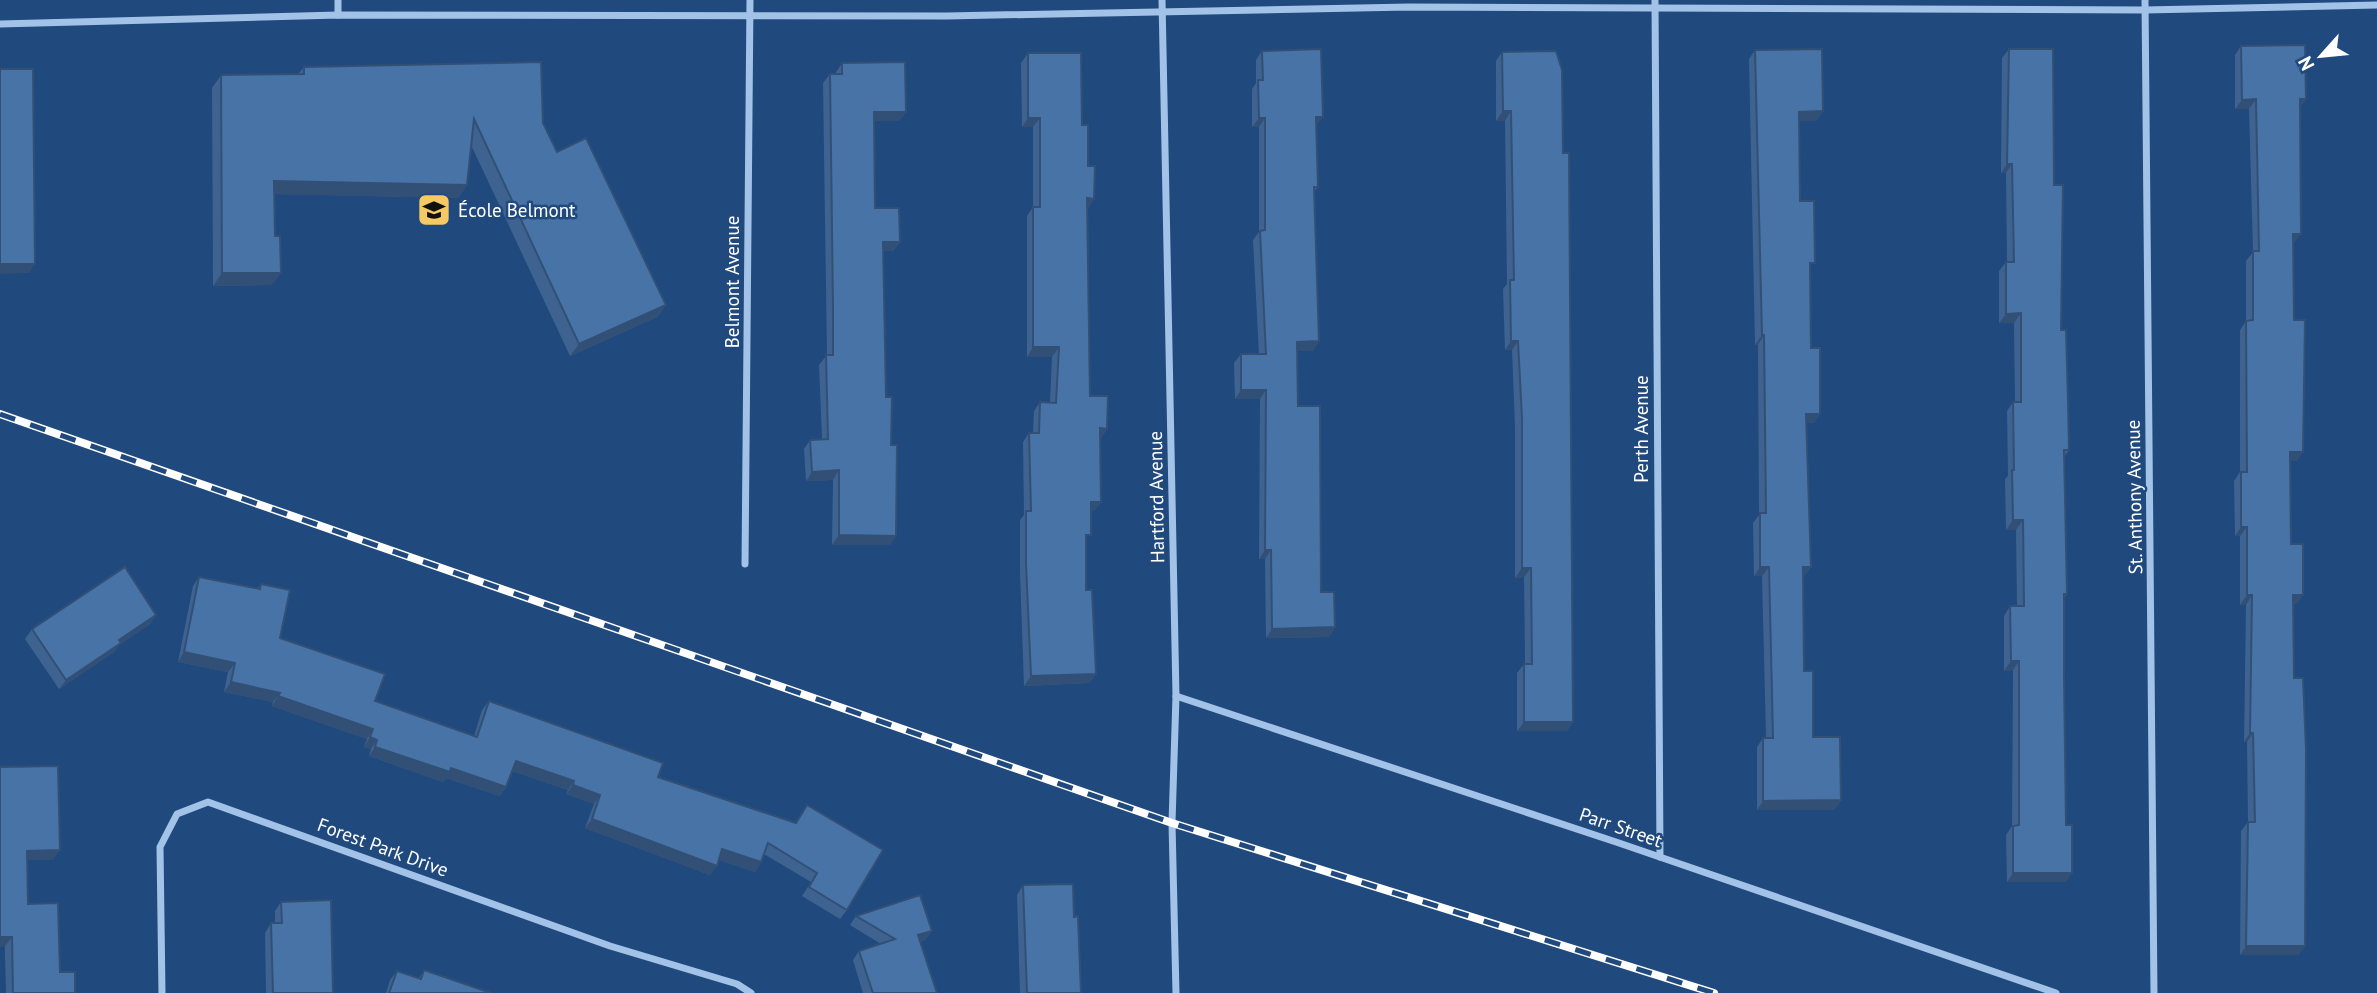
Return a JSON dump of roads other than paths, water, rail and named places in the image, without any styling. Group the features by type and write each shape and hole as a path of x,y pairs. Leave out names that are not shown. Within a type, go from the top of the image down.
{"street":[{"path":"338,0 338,15"},
{"name":"Belmont Avenue","path":"746,564 750,0"},
{"name":"Hartford Avenue","path":"1162,0 1176,696 1172,823 1176,993"},
{"name":"Perth Avenue","path":"1655,0 1660,857"},
{"name":"St. Anthony Avenue","path":"2145,0 2154,993"},
{"path":"0,24 338,15 947,16 1409,6 1655,10 2145,10 2377,5"},
{"name":"Parr Street","path":"1176,696 1660,857 2056,993"},
{"name":"Forest Park Drive","path":"162,993 160,846 177,814 208,802 610,946 737,984 751,993"}],"railway":[{"path":"0,414 1172,823 1714,993"}],"place":[{"name":"École Belmont","path":"434,210"}]}
